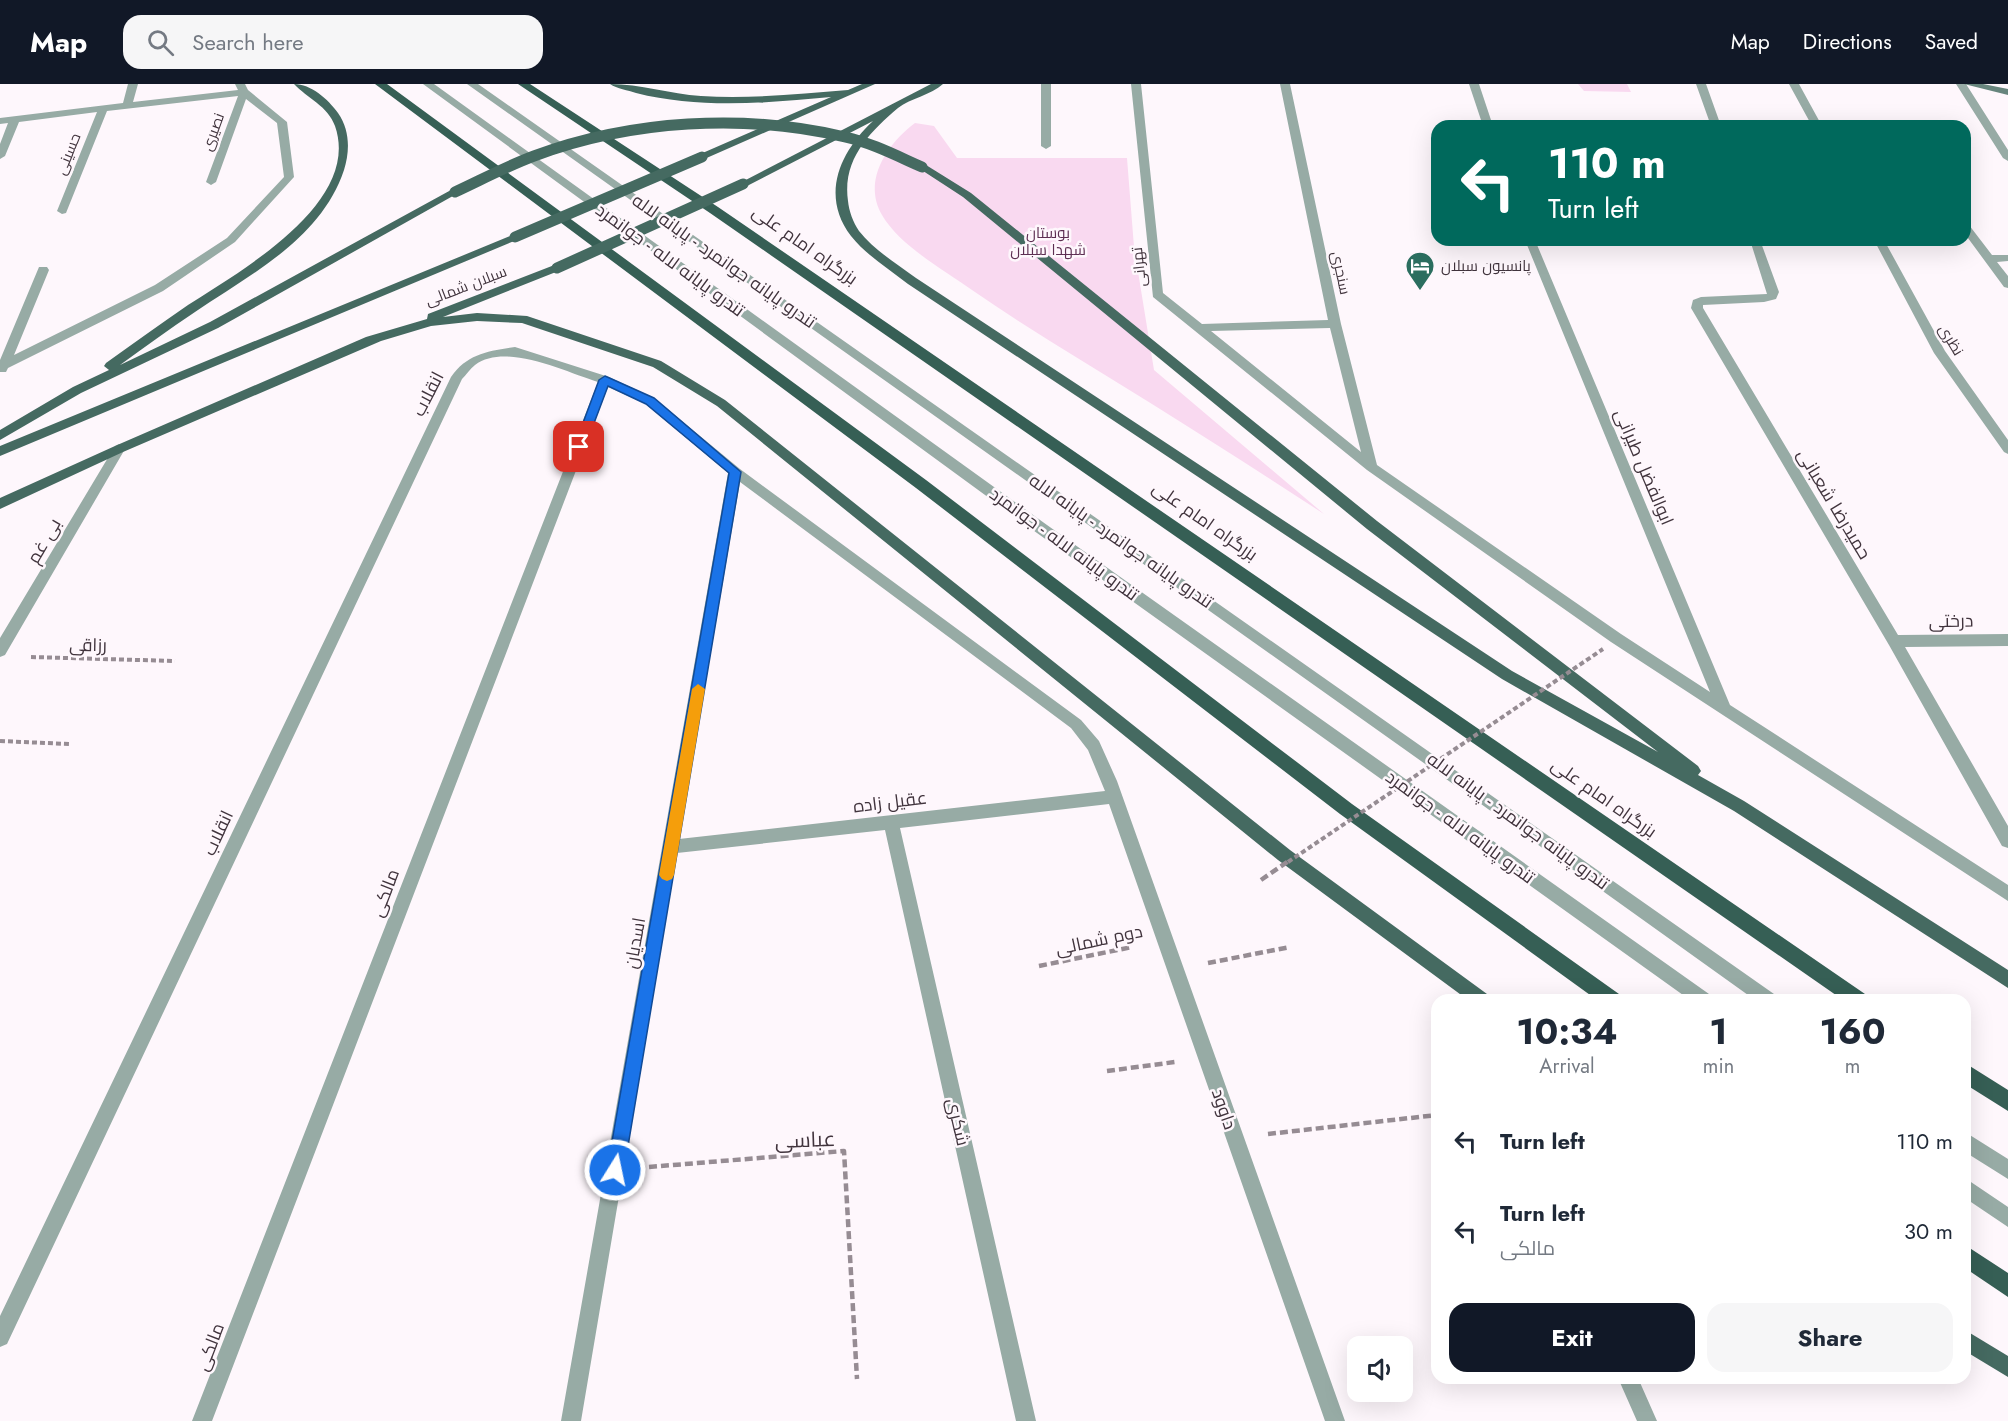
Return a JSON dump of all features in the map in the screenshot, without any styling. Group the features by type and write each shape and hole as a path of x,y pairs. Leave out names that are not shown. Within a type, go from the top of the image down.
{"highway":[{"path":"380,84 921,484 1346,809 1604,994"},
{"name":"بزرگراه امام علی","path":"523,84 657,171 1849,994"},
{"path":"1971,1077 2008,1101"},
{"path":"1971,1259 2008,1286"}],"main road":[{"path":"0,436 77,390 192,308 256,269 290,242 319,210 339,172 343,153 340,127 329,108 299,84"},
{"path":"615,84 639,92 734,100 848,93"},
{"name":"سبلان شمالی","path":"0,452 515,237 870,84"},
{"name":"سبلان شمالی","path":"0,504 119,449 370,340 557,268 742,184 893,109 938,84"},
{"path":"1969,84 2008,92"},
{"path":"893,109 873,126 849,156 842,179 843,207 854,232 912,281 1507,675 1738,806 2008,980"},
{"path":"77,390 214,325 455,192 536,156 591,140 644,130 718,124 758,124 847,137 922,167 975,201 1372,525 1738,806"},
{"path":"370,340 430,322 477,317 523,319 657,364 721,403 1284,855 1472,994"},
{"path":"1971,1344 2008,1367"}],"street":[{"path":"127,106 133,84"},
{"name":"تندرو پایانه لاله - جوانمرد","path":"428,84 1042,529 1696,994"},
{"name":"تندرو پایانه جوانمرد - پایانه لاله","path":"472,84 1407,742 1760,994"},
{"path":"1046,84 1046,146"},
{"name":"تهرانی","path":"1136,84 1157,294 1371,466 1616,638 2008,894"},
{"name":"سنجری","path":"1285,84 1335,324 1371,466"},
{"path":"1474,84 1486,120"},
{"path":"1701,84 1714,120"},
{"path":"1794,84 1814,120"},
{"path":"1961,84 2008,158"},
{"path":"0,121 127,106 242,88 282,122 289,177 231,240 159,288 1,369"},
{"name":"نصیری","path":"211,182 242,88"},
{"name":"حسینی","path":"62,211 103,109"},
{"path":"0,156 15,119"},
{"path":"1971,235 2008,284"},
{"name":"ابوالفضل طیرانی","path":"1532,246 1724,708"},
{"name":"حمیدرضا شعبانی","path":"1757,246 1773,292 1772,296 1701,301 1697,303 1697,308 1894,641 2008,841"},
{"name":"نظری","path":"1882,246 1940,353 2008,449"},
{"path":"1988,259 2008,258"},
{"path":"1,369 43,270"},
{"path":"1198,328 1335,324"},
{"name":"داوود","path":"484,356 515,351 605,380 650,401 735,472 1076,724 1094,746 1110,781 1113,796 1335,1421"},
{"name":"انقلاب","path":"0,1337 457,377 471,362 484,356"},
{"name":"مالکی","path":"202,1421 605,380"},
{"name":"بی غم","path":"0,651 119,449"},
{"name":"اسدیان","path":"571,1421 735,472"},
{"name":"درختی","path":"1894,641 2008,640"},
{"name":"عقیل زاده","path":"671,847 1113,796"},
{"name":"شکری","path":"891,822 1026,1421"},
{"path":"1971,1145 2008,1170"},
{"path":"1971,1191 2008,1218"},
{"path":"1631,1384 1647,1421"}],"path":[{"path":"1261,880 1603,649"},
{"name":"رزاقی","path":"23,657 175,661"},
{"path":"0,741 69,744"},
{"name":"دوم شمالی","path":"1039,966 1164,940"},
{"path":"1175,969 1290,947"},
{"path":"1107,1071 1206,1058"},
{"path":"1235,1138 1431,1116"},
{"name":"عباسی","path":"615,1170 844,1151 857,1379"}],"green space":[{"path":"1578,84 1627,84 1631,92 1584,91"},
{"name":"بوستان شهدا سبلان","path":"915,123 934,126 957,158 1127,158 1134,247 1154,370 1324,514 1017,320 936,266 900,237 882,215 875,189 876,176 880,164 895,141"}],"slow traffic":[{"path":"667,875 698,689"}],"place":[{"name":"پانسیون سبلان","path":"1420,292"}],"route":[{"path":"579,447 605,380 650,401 735,472 615,1170"}]}
